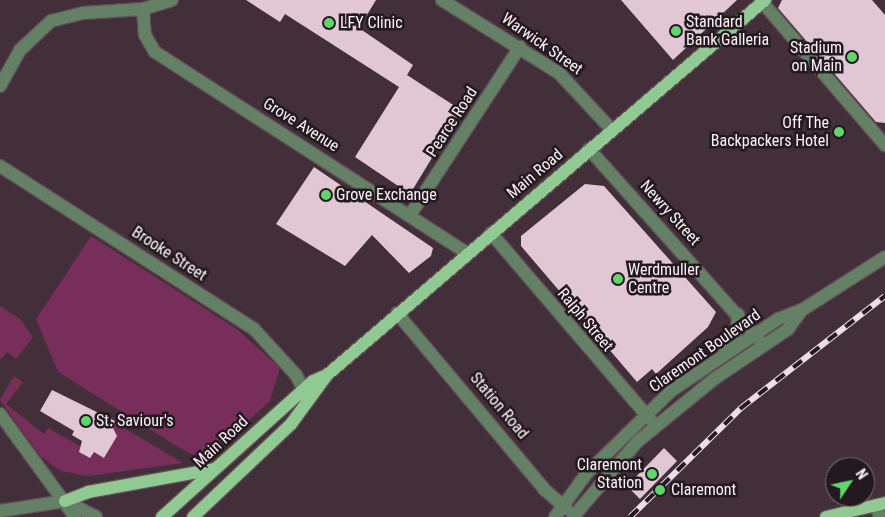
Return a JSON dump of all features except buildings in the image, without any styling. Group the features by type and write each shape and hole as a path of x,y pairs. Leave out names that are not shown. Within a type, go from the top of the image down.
{"main road":[{"name":"Main Road","path":"162,517 304,389 327,375 467,253 764,1"},
{"name":"Main Road","path":"193,517 310,401 327,375"},
{"path":"65,501 88,492 215,469"},
{"path":"826,517 880,508"}],"street":[{"path":"0,86 20,50 51,21 83,13 143,9 172,0"},
{"name":"Warwick Street","path":"442,0 520,47 569,81 612,130"},
{"path":"764,1 885,145"},
{"name":"Grove Avenue","path":"143,9 145,35 155,52 467,253"},
{"name":"Pearce Road","path":"410,215 520,47"},
{"name":"Newry Street","path":"589,149 738,314 764,346"},
{"name":"Brooke Street","path":"0,166 254,329 304,389 310,401"},
{"name":"Ralph Street","path":"491,233 656,426"},
{"name":"Claremont Boulevard","path":"558,512 645,414 724,354 755,334 802,310 885,258"},
{"name":"Claremont Boulevard","path":"577,512 656,426 788,329 802,310"},
{"name":"Station Road","path":"397,313 558,512"},
{"path":"724,354 737,332 738,314"},
{"path":"0,414 75,517"},
{"path":"0,511 65,501 96,517"},
{"path":"558,512 577,512"}],"shaded area":[{"path":"91,236 237,329 280,368 270,401 207,458 188,453 58,372 36,319"},
{"path":"0,306 20,319 33,337 16,359 7,352 0,360"},
{"path":"14,376 23,382 6,404 44,434 48,428 82,447 79,452 90,458 94,452 105,458 109,450 105,448 117,436 110,428 114,422 183,463 88,476 61,471 41,457 0,400"}],"railway":[{"path":"630,517 741,408 885,296"}],"place":[{"name":"LFY Clinic","path":"329,23"},
{"name":"Standard Bank Galleria","path":"676,31"},
{"name":"Stadium on Main","path":"852,57"},
{"name":"Off The Backpackers Hotel","path":"839,132"},
{"name":"Grove Exchange","path":"326,195"},
{"name":"Werdmuller Centre","path":"618,279"},
{"name":"St. Saviour's","path":"86,421"},
{"name":"Claremont Station","path":"652,474"},
{"name":"Claremont","path":"660,490"}]}
